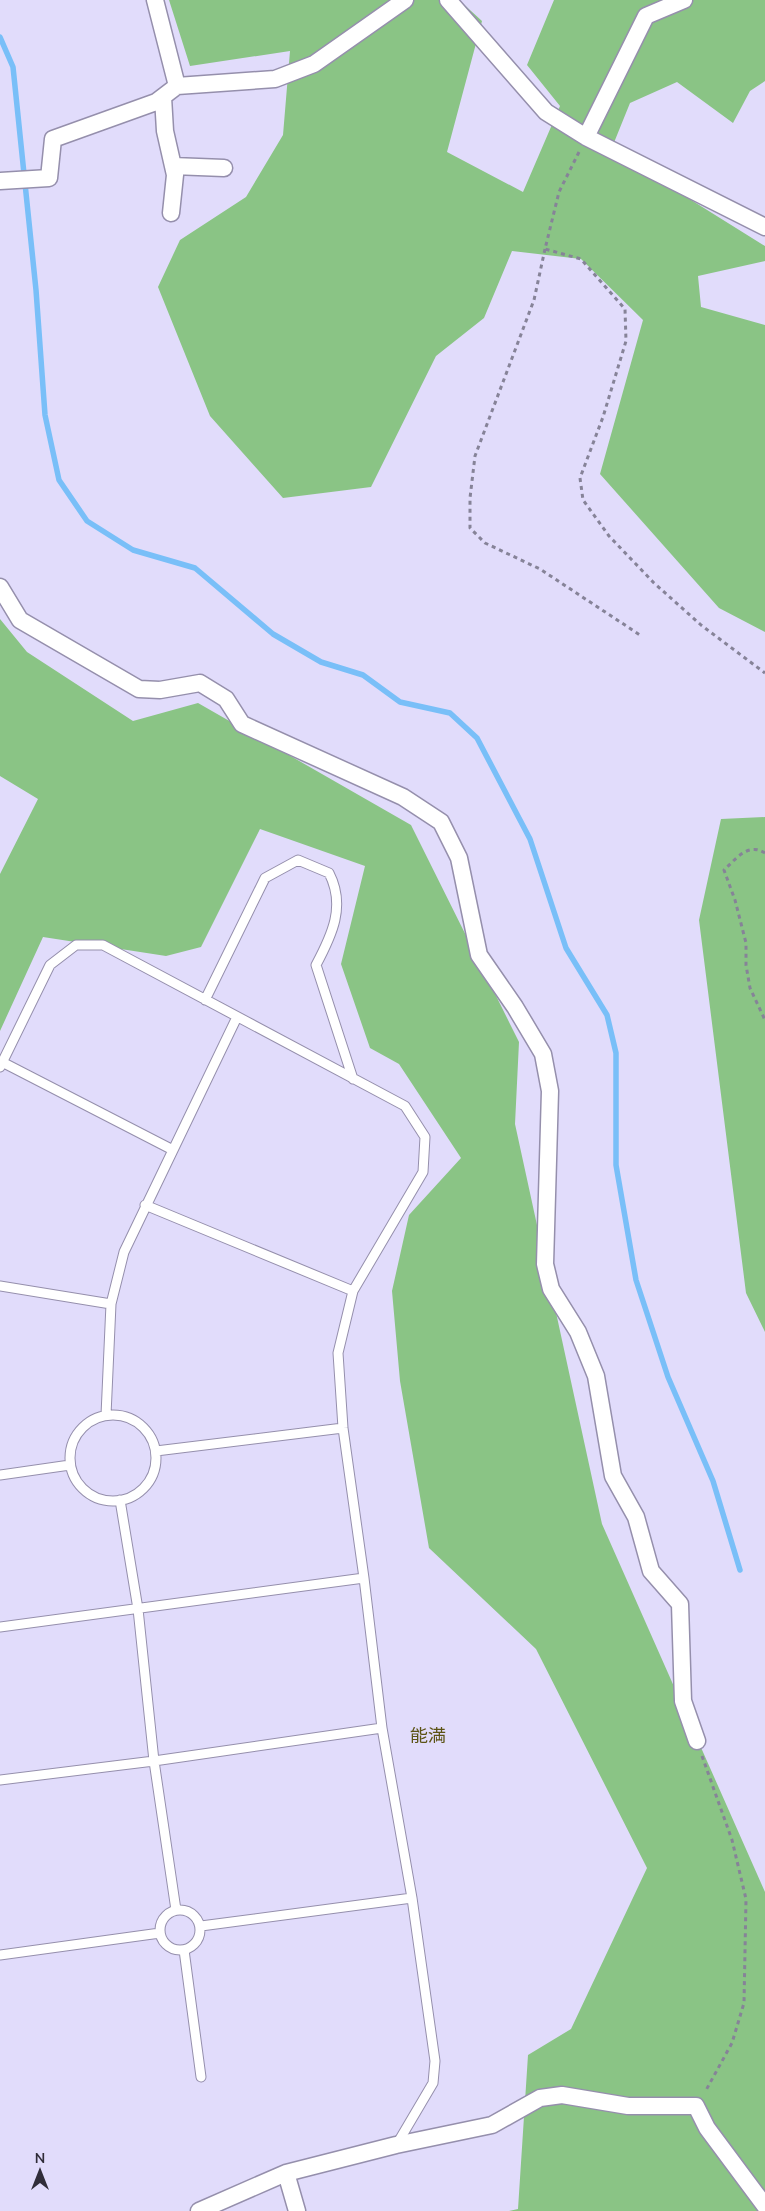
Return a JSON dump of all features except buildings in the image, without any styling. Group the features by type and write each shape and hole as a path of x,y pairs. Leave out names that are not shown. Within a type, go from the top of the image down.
{"street":[{"path":"155,0 177,86"},
{"path":"0,181 49,178 52,139 156,102 177,86 275,79 314,64 405,0"},
{"path":"586,137 646,16 684,0"},
{"path":"451,1 546,112 586,137 765,227"},
{"path":"163,97 165,131 175,175 172,213"},
{"path":"173,166 224,168"},
{"path":"0,588 20,620 139,689 160,690 200,683 226,699 242,724 403,797 441,822 459,858 479,955 515,1007 543,1054 550,1091 545,1264 551,1289 578,1332 596,1376 613,1476 636,1517 651,1571 680,1604 683,1701 697,1741"},
{"path":"199,2211 286,2173 396,2145 492,2125 540,2098 562,2095 628,2106 696,2106 707,2128 765,2206"},
{"path":"286,2173 297,2211"}],"lane":[{"path":"205,1000 265,878 298,860 329,873 336,887 338,905 330,939 316,966 353,1079"},
{"path":"172,1149 1,1064 50,964 76,945 103,945 405,1106 425,1137 423,1172 353,1291 338,1353 343,1428 382,1728 412,1898 435,2062 433,2083 396,2145"},
{"path":"106,1415 111,1304 124,1252 237,1017"},
{"path":"145,1205 353,1291"},
{"path":"0,1286 111,1304"},
{"path":"106,1415 123,1416 138,1423 150,1435 156,1451 155,1468 148,1483 136,1495 120,1500 103,1500 88,1493 76,1480 70,1465 71,1448 78,1433 90,1421 106,1415"},
{"path":"156,1451 343,1428"},
{"path":"0,1475 70,1465"},
{"path":"120,1500 138,1609 154,1761 176,1910"},
{"path":"0,1627 364,1578"},
{"path":"0,1780 154,1761 382,1728"},
{"path":"201,1926 412,1898"},
{"path":"176,1910 192,1913 201,1926 197,1942 184,1950 168,1947 160,1934 163,1918 176,1910"},
{"path":"0,1956 160,1934"},
{"path":"184,1950 201,2076"}],"path":[{"path":"586,137 560,192 534,300 475,456 470,498 470,528 485,543 540,569 640,635"},
{"path":"545,249 581,259 626,309 626,341 603,417 580,478 583,500 609,536 654,583 701,625 765,673"},
{"path":"765,852 759,849 745,850 724,870 735,900 746,943 746,966 750,988 765,1020"},
{"path":"696,2106 732,2043 744,2003 746,1979 746,1899 732,1840 697,1741"}],"green space":[{"path":"169,0 459,0 482,21 447,152 523,192 560,106 527,65 554,0 765,0 765,81 750,91 733,123 677,82 630,103 611,150 765,246 765,261 698,276 701,307 765,325 765,632 719,608 600,474 643,320 581,259 512,251 484,318 436,356 371,487 283,498 210,416 158,287 180,240 246,197 283,135 290,51 190,66"},
{"path":"0,619 27,652 133,721 198,703 411,825 519,1042 515,1124 602,1524 765,1892 765,2211 509,2211 518,2209 528,2055 571,2029 647,1868 536,1649 429,1548 400,1381 392,1291 409,1215 461,1158 399,1064 370,1048 341,964 365,866 260,829 201,947 166,956 43,937 0,1031 0,874 38,799 0,776"},
{"path":"765,817 765,1332 746,1293 699,920 721,819"}],"waterway":[{"path":"0,37 13,67 36,290 45,415 59,480 87,521 133,550 195,568 273,634 321,662 363,675 400,702 450,713 477,738 530,839 566,948 607,1015 616,1053 616,1165 636,1280 668,1377 713,1481 740,1570"}],"district":[{"name":"能満","path":"428,1736"}]}
